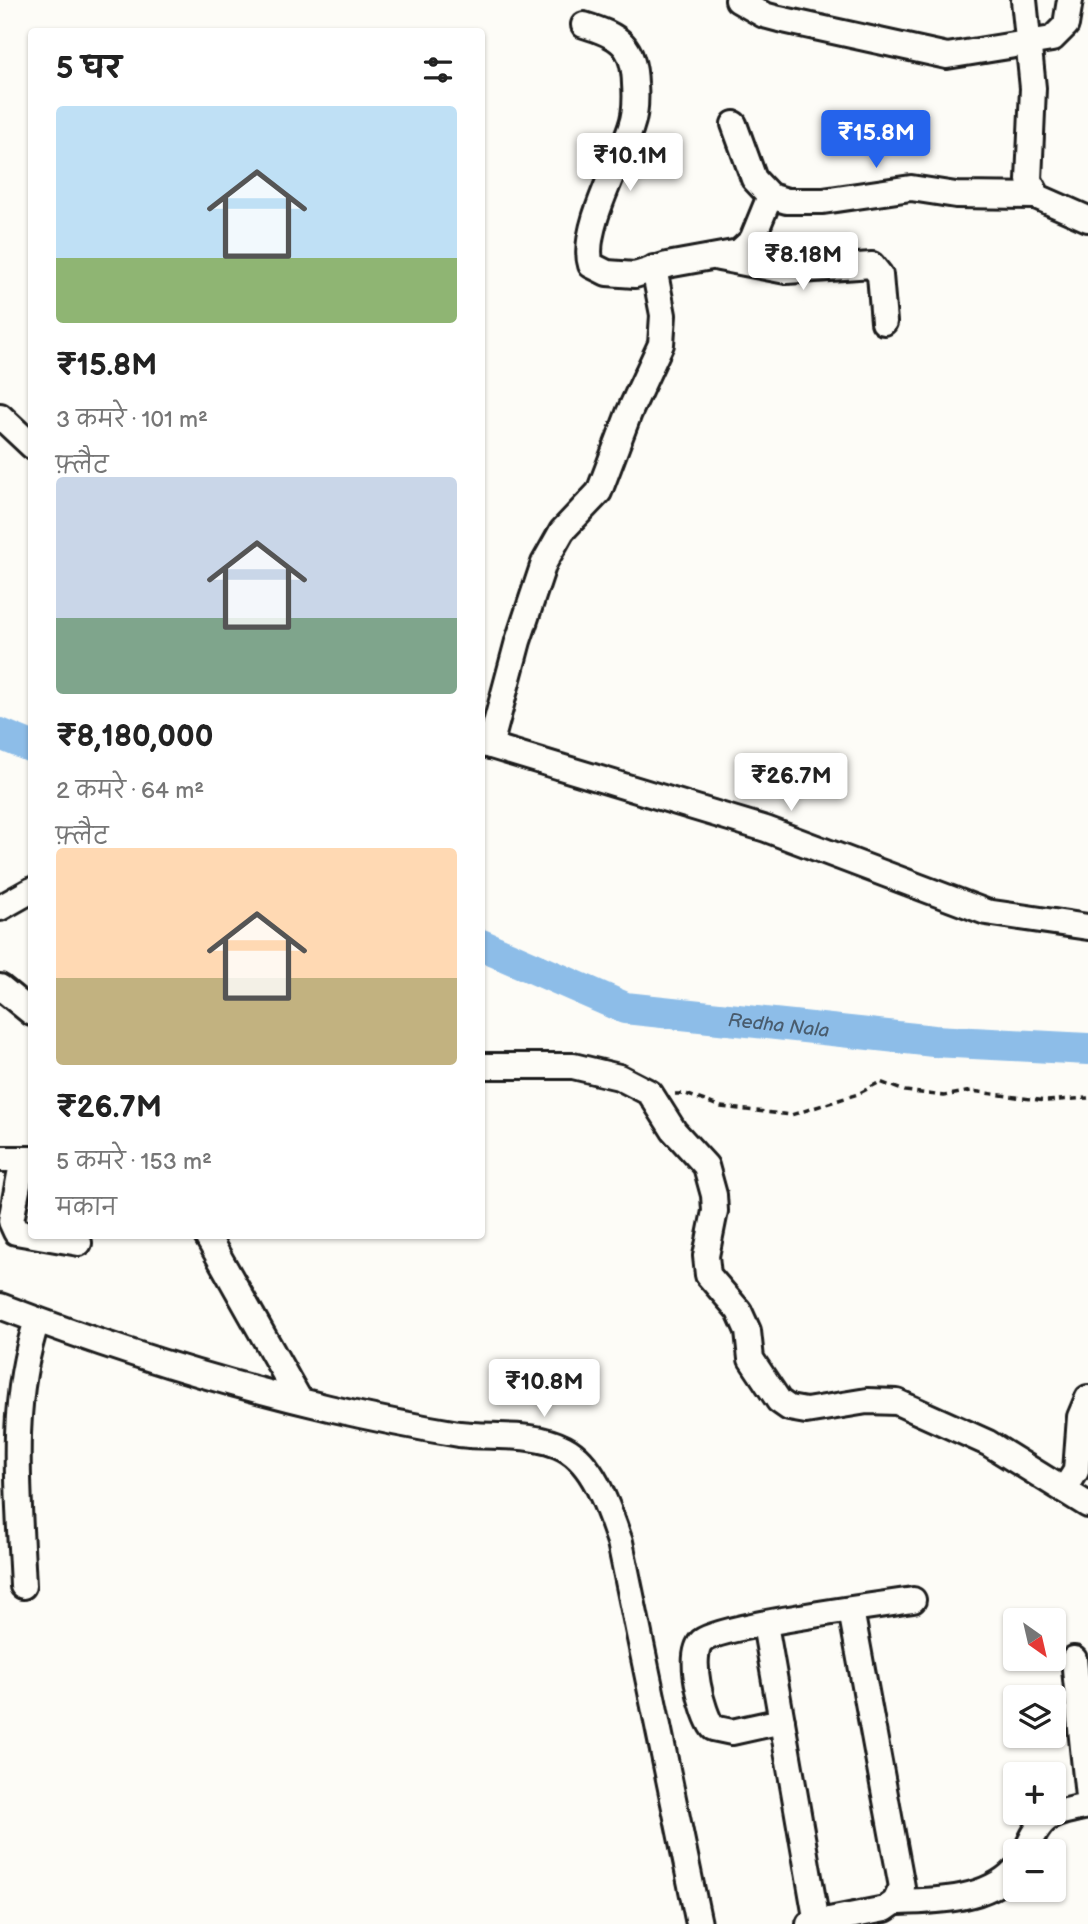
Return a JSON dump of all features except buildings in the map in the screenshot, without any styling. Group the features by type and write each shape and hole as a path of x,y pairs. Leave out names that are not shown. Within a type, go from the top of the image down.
{"street":[{"path":"738,0 764,15 866,36 930,54 960,55 1052,39 1063,32 1070,0"},
{"path":"1024,0 1031,44 1033,88 1029,172 1032,190 1037,196"},
{"path":"584,25 615,37 628,48 635,65 632,124 589,242 588,255 591,265 607,273 635,275 654,268 718,258 747,247 770,196"},
{"path":"734,124 754,179 770,196 787,201 823,201 911,188 956,195 1037,196 1088,219"},
{"path":"718,258 786,271 872,265 880,275 884,322"},
{"path":"654,268 663,315 661,344 629,414 599,492 562,531 544,563 486,745 766,829 986,912 1088,927"},
{"path":"0,416 28,442"},
{"path":"0,908 28,892"},
{"path":"0,987 28,1010"},
{"path":"485,1066 573,1066 619,1077 650,1093 674,1131 706,1166 715,1195 715,1211 706,1256 708,1275 739,1311 748,1331 751,1359 779,1401 789,1408 806,1411 867,1401 897,1402 988,1443 1088,1505"},
{"path":"18,1159 11,1221 16,1232 28,1234"},
{"path":"56,1239 79,1243"},
{"path":"209,1239 299,1399"},
{"path":"0,1306 117,1349 329,1408 460,1434 552,1442 567,1449 581,1462 597,1487 620,1542 699,1924"},
{"path":"23,1586 16,1440 21,1379 37,1321"},
{"path":"1064,1490 1076,1471 1080,1418 1088,1398"},
{"path":"782,1721 732,1732 713,1728 707,1719 695,1661 699,1644 708,1637 765,1624 913,1600"},
{"path":"765,1624 813,1923 885,1909 895,1902 902,1887 851,1610"},
{"path":"1074,1659 1088,1797"},
{"path":"1032,1839 1038,1824 1047,1817 1088,1806"},
{"path":"895,1902 927,1902 983,1891 995,1887 1003,1880"}],"path":[{"path":"650,1093 687,1094 721,1107 791,1115 858,1094 880,1082 905,1091 944,1096 971,1091 1046,1101 1088,1098"}],"waterway":[{"name":"Redha Nala","path":"0,734 28,745"},
{"name":"Redha Nala","path":"485,947 625,1008 934,1041 1088,1049"}]}
